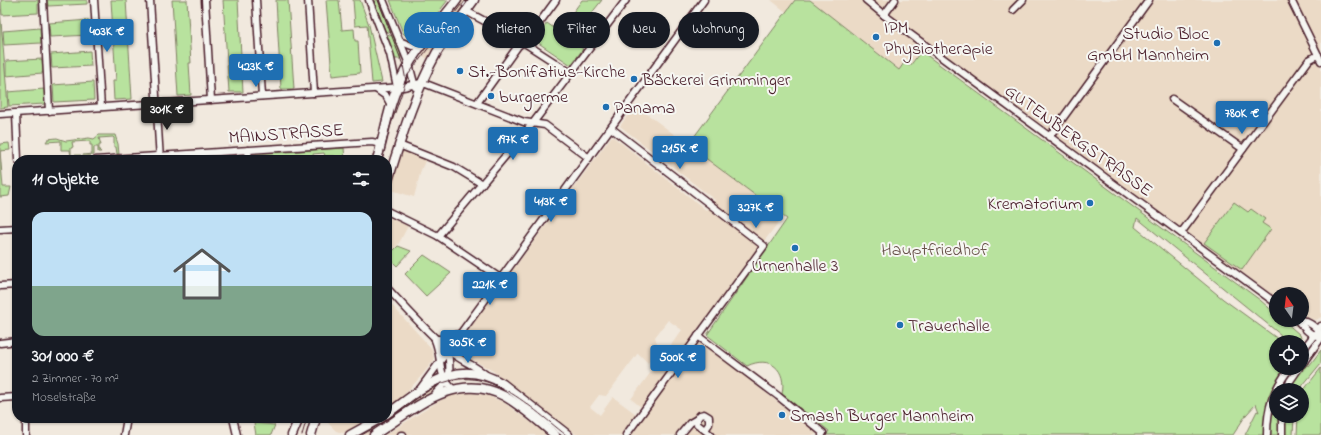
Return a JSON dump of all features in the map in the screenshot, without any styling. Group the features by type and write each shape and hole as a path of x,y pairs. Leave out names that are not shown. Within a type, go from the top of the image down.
{"main road":[{"path":"448,12 457,0"},
{"path":"392,168 417,94 418,84 438,51 474,0"},
{"path":"378,155 397,87 409,64 421,48"},
{"path":"392,410 426,385 462,374 487,376 503,384 568,435"},
{"path":"374,435 431,398 453,389 476,388 489,390 503,396 556,435"},
{"path":"292,435 297,423"},
{"path":"312,434 315,423"},
{"path":"350,435 372,423"}],"street":[{"path":"42,0 50,111"},
{"path":"94,0 101,107"},
{"path":"150,0 160,155"},
{"path":"205,0 211,100"},
{"path":"256,0 262,96"},
{"path":"308,0 314,93"},
{"path":"369,0 390,54 397,87"},
{"path":"383,0 418,84"},
{"path":"545,15 556,0"},
{"path":"438,236 533,123 626,0"},
{"path":"418,391 448,350 498,276 589,158 704,0"},
{"name":"GUTENBERGSTRASSE","path":"866,0 884,15 1049,137 1269,298"},
{"path":"884,15 895,0"},
{"path":"1013,10 1023,0"},
{"path":"1049,137 1148,0"},
{"path":"1181,233 1308,60 1320,58 1291,0"},
{"path":"466,11 482,20"},
{"path":"399,41 404,43"},
{"path":"477,103 517,48"},
{"path":"532,48 571,73"},
{"path":"0,114 376,89 426,84 524,122 545,125 589,158"},
{"path":"376,89 386,96 391,105"},
{"path":"1172,99 1243,149"},
{"path":"16,114 18,155"},
{"path":"611,128 764,246 626,435"},
{"name":"MAINSTRASSE","path":"193,155 372,142 381,144"},
{"path":"399,145 454,167 482,184"},
{"path":"248,150 248,155"},
{"path":"392,213 438,236 498,276"},
{"path":"0,229 12,228"},
{"path":"0,286 12,285"},
{"path":"392,293 435,339 462,361 481,371 487,376"},
{"path":"1309,325 1320,333"},
{"path":"1303,327 1314,336"},
{"path":"1309,342 1314,336 1320,333"},
{"path":"1309,352 1320,333"},
{"path":"435,339 444,339 459,334"},
{"path":"698,336 778,396 823,434 822,435"},
{"path":"435,339 439,349 441,372 453,389"},
{"path":"0,343 12,342"},
{"path":"431,398 446,378 450,365 448,350"},
{"path":"1267,435 1267,421 1270,404 1277,387 1285,375"},
{"path":"0,398 12,397"},
{"path":"680,435 690,423 697,419 700,415 704,414 709,417 709,424 705,430"},
{"path":"697,419 697,424 711,435"},
{"path":"26,423 26,435"},
{"path":"124,435 126,423"},
{"path":"234,423 237,435"},
{"path":"1282,423 1282,435"}],"shaded area":[{"path":"461,0 470,0 462,12 452,12"},
{"path":"771,0 795,0 786,12"},
{"path":"810,0 861,0 923,48 909,66 899,70"},
{"path":"872,0 1321,0 1321,317 1316,320 1309,318 1309,287 1269,287 1269,292"},
{"path":"425,48 438,48 430,60 420,54"},
{"path":"635,105 783,216 693,336 817,433 815,435 577,435 493,371 457,351 472,325 612,136 706,210 715,200 620,126","holes":["668,320 682,330 631,399 641,407 636,414 613,397 600,415 590,407 599,395 606,396 638,353 648,363 659,349 655,337"]},
{"path":"400,148 426,159 421,170 414,197 392,190 392,175"},
{"path":"392,219 408,226 398,245 393,249"},
{"path":"392,305 432,349 434,360 401,398 392,404"},
{"path":"438,384 438,387 434,391 392,419 392,414 416,396"},
{"path":"470,393 486,395 503,402 546,435 385,435 441,400 450,396"},
{"path":"328,423 364,423 343,433 336,431"},
{"path":"379,423 386,423 369,435 360,435"}],"green space":[{"path":"1,0 38,0 38,13 2,15"},
{"path":"47,0 87,0 87,4 48,6"},
{"path":"111,0 126,0 132,99 114,100 113,81 116,81"},
{"path":"172,0 187,0 191,63 189,63 191,95 178,96"},
{"path":"223,0 238,0 243,92 229,92"},
{"path":"276,0 288,0 294,89 281,89"},
{"path":"326,0 339,0 342,30 354,29 355,41 358,41 360,73 332,76"},
{"path":"353,0 360,0 369,25 382,82 372,83 367,25 355,26"},
{"path":"374,0 378,0 391,33 385,31"},
{"path":"390,0 448,0 438,12 404,12 404,34"},
{"path":"582,0 602,0 592,12 573,12"},
{"name":"Hauptfriedhof","path":"795,0 810,0 899,70 904,63 910,66 921,51 1260,300 1269,308 1269,325 1137,218 1135,227 1223,299 1272,335 1269,335 1269,375 1309,375 1309,366 1321,350 1321,363 1305,383 1269,383 1269,423 1294,423 1293,435 1245,435 1257,411 1259,412 1256,404 1246,415 1233,435 826,435 829,431 782,394 782,378 775,366 770,363 763,362 747,366 707,335 787,219 688,145"},
{"path":"0,9 8,107 0,108"},
{"path":"89,20 90,35 50,37 49,23"},
{"path":"547,23 553,27 553,48 583,49 571,65 545,47 545,26"},
{"path":"40,28 41,43 4,45 3,31"},
{"path":"387,34 395,37 402,54 400,54 401,59 394,59 391,48 386,39 388,38"},
{"path":"90,51 91,66 52,68 51,54"},
{"path":"42,59 43,73 6,76 6,61"},
{"path":"93,82 94,100 54,102 53,85"},
{"path":"44,89 45,104 9,106 8,92"},
{"path":"99,135 115,135 119,154 117,154 116,147 114,147 113,137 99,138 101,145 99,145 99,150 101,152 98,152 98,147 94,147 94,155 83,155 92,154 92,145 90,145 90,141 72,142 73,147 71,148 71,155 70,150 61,150 61,141 46,142 48,139 57,138 66,141 89,138 94,139"},
{"path":"9,143 10,150 0,151 0,144"},
{"path":"344,148 345,155 325,155 324,153 313,155 254,154"},
{"path":"0,151 3,187 11,187 9,196 0,197"},
{"path":"1234,202 1248,212 1251,209 1265,219 1262,223 1271,229 1242,270 1204,243"},
{"path":"398,246 411,251 397,266 392,261 392,249 394,250"},
{"path":"424,255 451,273 426,296 405,274"},
{"name":"Hauptfriedhof","path":"1271,327 1291,327 1300,335 1281,335"},
{"path":"1321,368 1321,435 1297,435 1298,423 1309,423 1309,383"},
{"path":"254,423 275,425 271,435 256,435"}],"tram line":[{"path":"378,0 403,65 406,81"},
{"path":"383,155 389,130 408,75 461,5"},
{"path":"392,415 430,389 450,381 468,379 486,382 503,389 520,399 566,435"},
{"path":"302,435 306,423"},
{"path":"362,435 381,423"}],"railway":[{"path":"463,6 467,0"}],"place":[{"name":"IPM Physiotherapie","path":"876,37"},
{"name":"Studio Bloc GmbH Mannheim","path":"1217,43"},
{"name":"St.-Bonifatius-Kirche","path":"460,71"},
{"name":"Bäckerei Grimminger","path":"634,79"},
{"name":"burgerme","path":"491,96"},
{"name":"Panama","path":"606,107"},
{"name":"Krematorium","path":"1090,203"},
{"name":"Urnenhalle 3","path":"795,248"},
{"name":"Trauerhalle","path":"900,325"},
{"name":"Smash Burger Mannheim","path":"782,415"}]}
